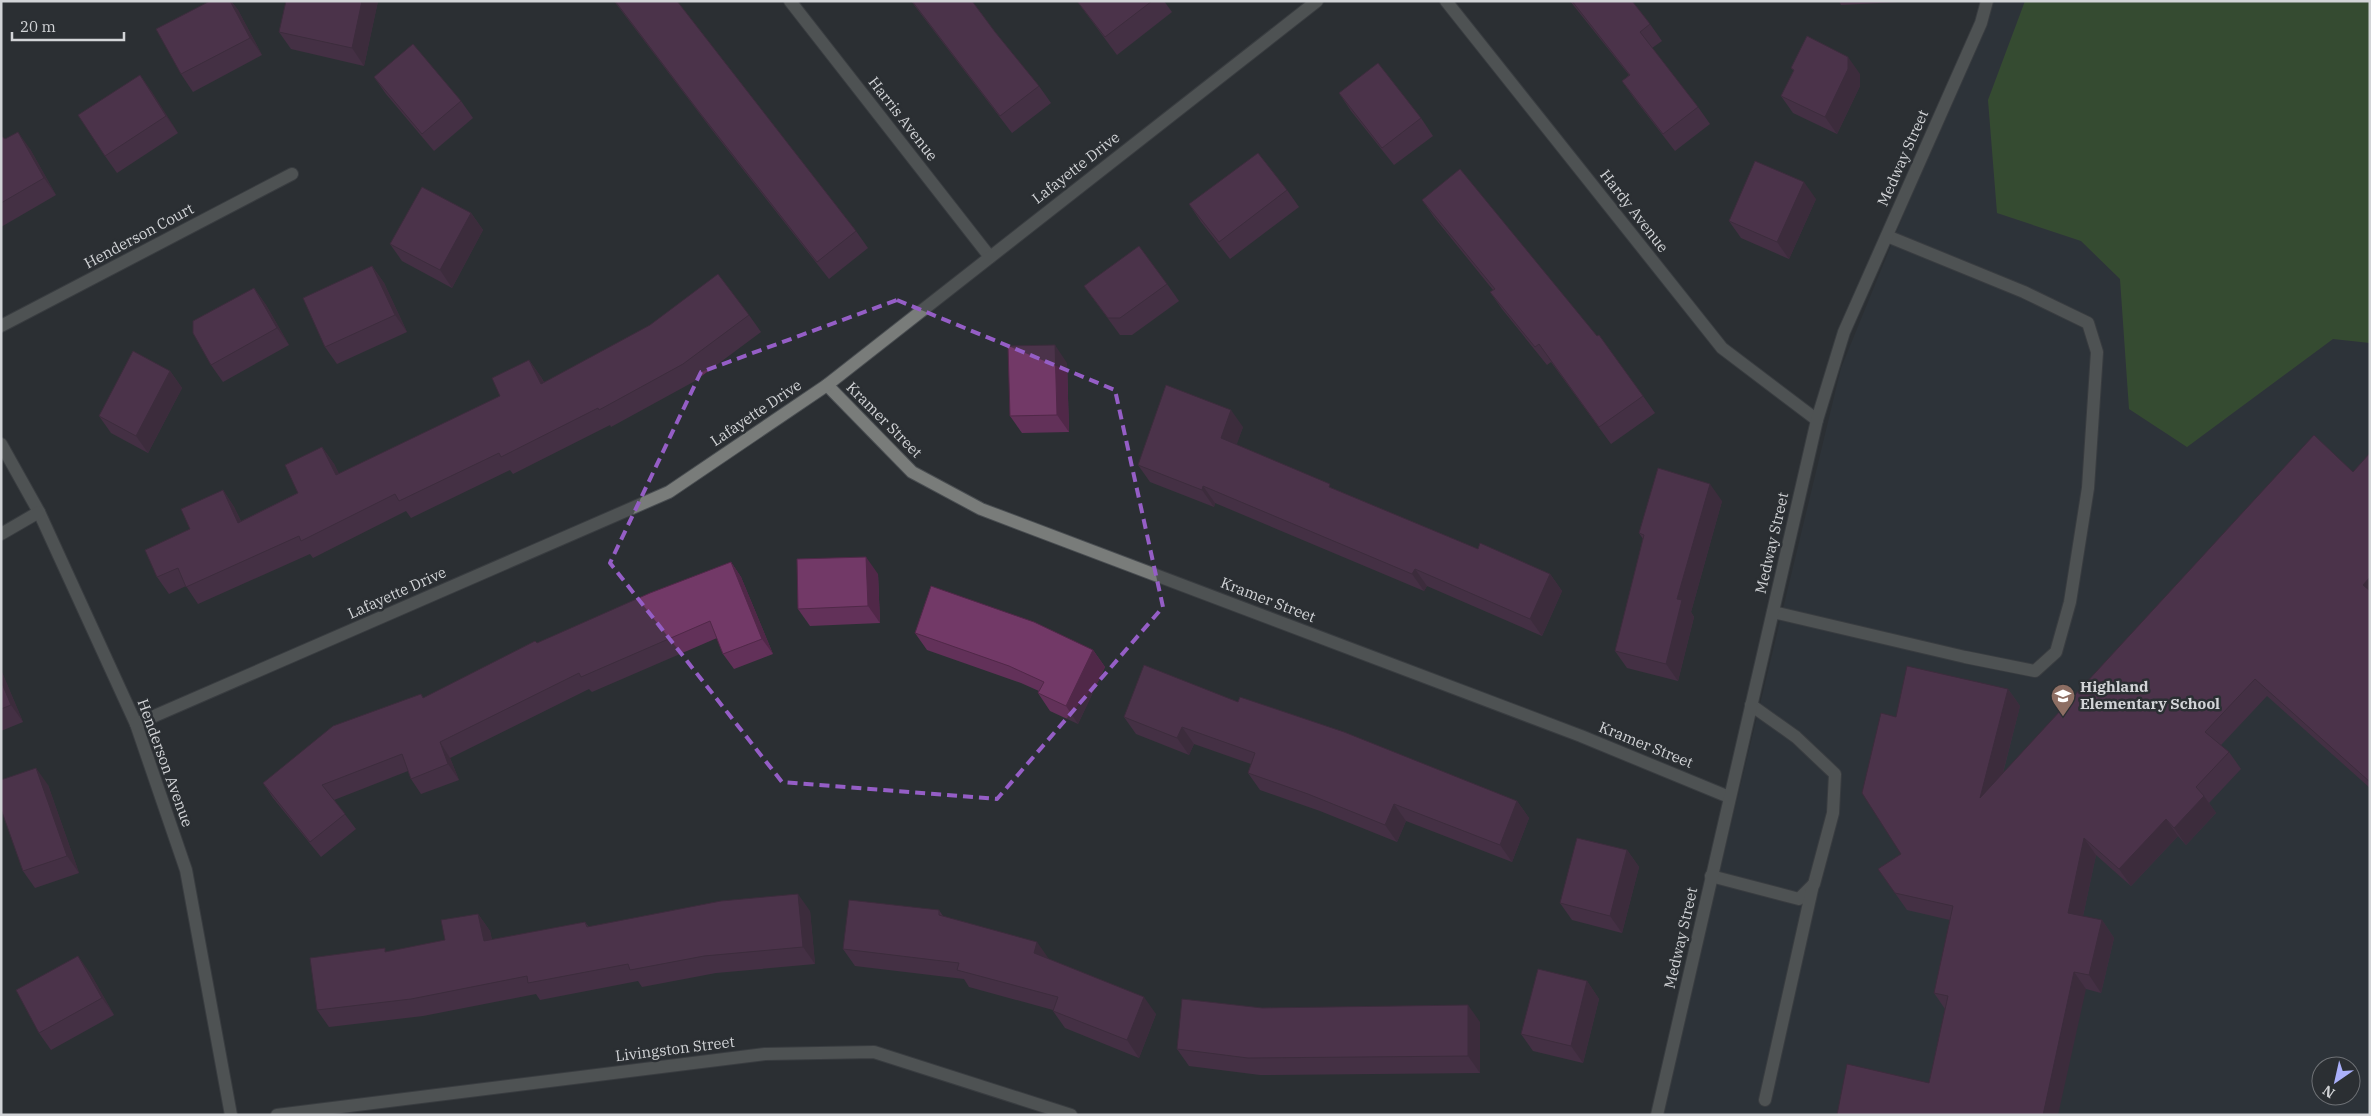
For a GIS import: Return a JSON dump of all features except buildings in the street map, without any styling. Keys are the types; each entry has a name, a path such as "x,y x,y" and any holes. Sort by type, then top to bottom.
{"street":[{"name":"Harris Avenue","path":"790,1 990,257"},
{"name":"Lafayette Drive","path":"136,724 669,492 827,385 1317,1"},
{"name":"Hardy Avenue","path":"1446,1 1722,348 1817,420"},
{"name":"Medway Street","path":"1657,1115 1817,420 1844,332 1982,22 1987,1"},
{"name":"Henderson Court","path":"1,326 292,174"},
{"path":"1772,612 1965,657 2035,670 2056,652 2070,602 2088,488 2097,352 2088,323 2024,292 1887,236"},
{"name":"Kramer Street","path":"827,385 912,472 981,509 1581,736 1729,796"},
{"name":"Henderson Avenue","path":"1,444 39,512 136,724 186,870 232,1115"},
{"path":"1,534 39,512"},
{"path":"1751,705 1796,737 1835,774 1833,813 1814,884 1764,1100"},
{"path":"1711,876 1799,899 1814,884"},
{"name":"Livingston Street","path":"276,1115 765,1054 874,1052 1071,1115"}],"highlighted area":[{"path":"897,300 1115,390 1163,607 997,799 782,782 610,563 701,372"}],"shaded area":[{"name":"Highland Elementary School","path":"1991,1 2370,1 2370,1115 1661,1115 1841,368"}],"green space":[{"path":"2025,1 2370,1 2370,343 2333,339 2187,447 2129,409 2120,279 2081,241 1997,213 1988,100"}],"place":[{"name":"Highland Elementary School","path":"2063,717"}]}
